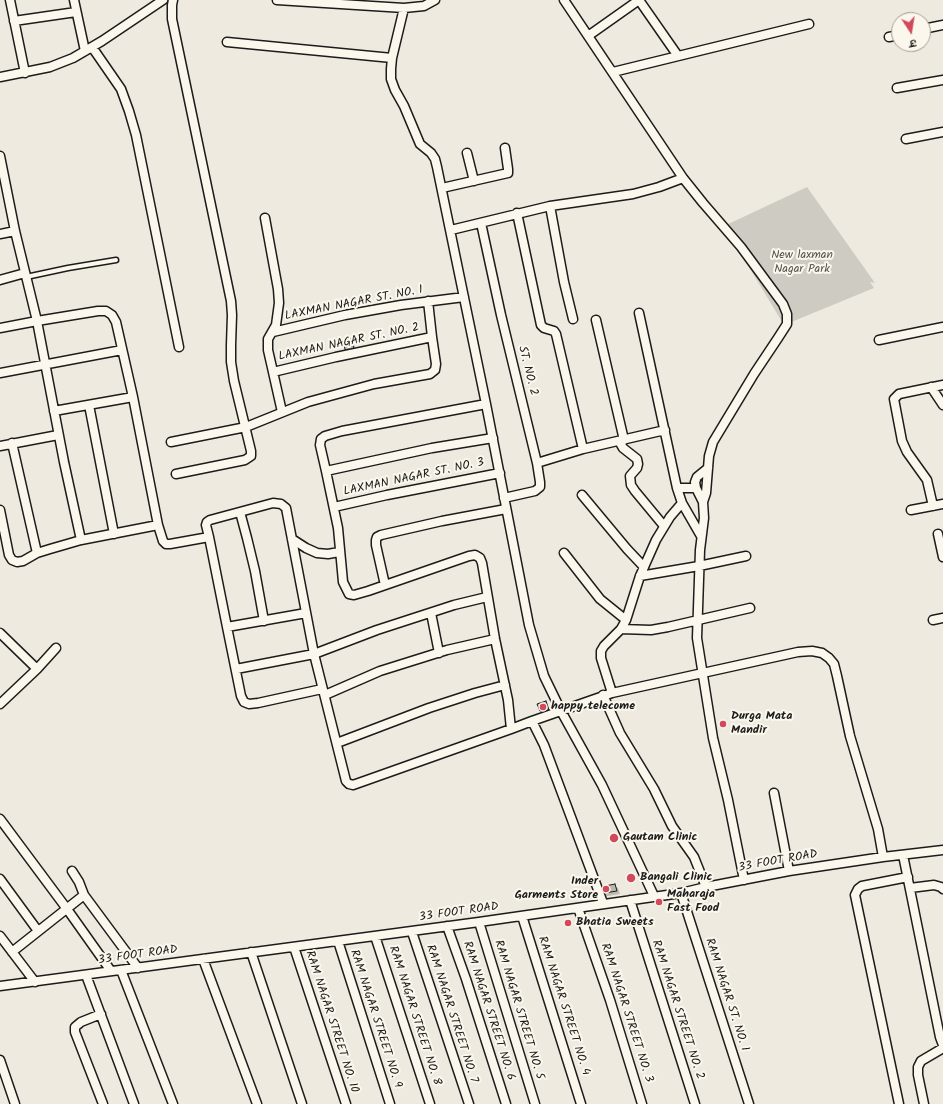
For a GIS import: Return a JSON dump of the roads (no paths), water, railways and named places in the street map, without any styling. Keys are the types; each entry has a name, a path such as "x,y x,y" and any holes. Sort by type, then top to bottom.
{"street":[{"path":"10,0 25,73"},
{"path":"74,0 76,12 88,49 121,90 136,135 179,347"},
{"path":"0,77 50,67 72,58 163,0"},
{"path":"174,0 172,5 172,19 231,301 231,362 234,381 251,450 251,456 245,460 176,474"},
{"path":"277,0 404,8 424,6 435,0"},
{"path":"564,0 683,178 741,247 783,304 787,314 787,324 754,374 713,442 709,456 706,493 703,502 704,518 699,566 697,638 712,738 728,800 744,880"},
{"path":"588,36 639,0 678,56"},
{"path":"404,8 392,58 391,79 420,144 431,153 435,159 451,230 529,625 544,676 560,711 583,749 602,785 654,896"},
{"path":"14,21 76,12"},
{"path":"613,72 809,24"},
{"path":"931,27 943,24"},
{"path":"227,42 392,58"},
{"path":"897,88 943,80"},
{"path":"906,139 943,132"},
{"path":"442,188 508,173 505,148"},
{"path":"467,153 474,181"},
{"path":"0,156 3,184 37,320 58,435 81,540"},
{"path":"451,230 550,206 633,194 659,187 683,178"},
{"path":"550,206 564,282 573,319"},
{"path":"517,213 541,325 544,328 554,331 556,334 583,449"},
{"name":"LAXMAN NAGAR ST. NO. 2","path":"265,218 278,289 279,303 276,325 268,339 268,350 273,372 432,337 428,301"},
{"name":"ST. NO. 2","path":"481,223 501,315 537,463 540,482 540,487 538,490 504,498"},
{"path":"0,234 15,231"},
{"path":"0,280 25,275"},
{"name":"LAXMAN NAGAR ST. NO. 1","path":"273,332 345,315 428,301 464,297"},
{"path":"0,328 37,320 98,311 106,311 112,314 116,322 133,397 161,536 166,544 209,537"},
{"path":"639,313 677,488 682,503 701,536"},
{"path":"596,320 623,448 637,459 637,468 630,476 629,480 635,492 664,526"},
{"path":"879,340 943,327"},
{"path":"171,442 246,427 308,402 374,384 430,374 435,370 436,364 432,337"},
{"path":"0,373 122,350"},
{"path":"273,372 282,412"},
{"path":"933,506 926,480 907,452 902,441 894,399 899,394 943,385"},
{"path":"931,387 943,405"},
{"path":"54,411 133,397"},
{"path":"486,404 342,431 325,436 321,439 320,445 338,528 339,552 343,582 349,594 354,595 450,562 475,555 480,558 508,700 511,729"},
{"path":"89,405 114,534"},
{"path":"537,463 583,449 665,430"},
{"path":"0,446 58,435"},
{"path":"326,471 432,448 492,438"},
{"path":"12,443 37,553"},
{"path":"703,502 696,488 695,482 697,477 708,468"},
{"name":"LAXMAN NAGAR ST. NO. 3","path":"334,507 500,473"},
{"path":"677,488 696,488"},
{"path":"582,495 644,567"},
{"path":"495,639 439,653 380,671 324,692 249,704 244,702 241,696 206,525 207,522 274,503 281,504 286,508 314,654 324,692 337,743 346,781 349,784 353,785 603,695 798,652 812,651 822,653 834,664 850,736 878,829 883,857"},
{"path":"612,693 601,658 601,651 604,646 622,629 644,567 664,526 682,503"},
{"path":"911,510 943,504"},
{"path":"385,585 376,545 377,537 380,535 506,509"},
{"path":"0,510 9,555 12,560 17,562 23,561 37,553 81,540 158,525"},
{"path":"240,512 253,565 264,621"},
{"path":"938,534 943,557"},
{"path":"292,539 317,553 328,554 339,552"},
{"path":"564,553 600,599 626,620"},
{"path":"640,576 746,556"},
{"path":"236,669 314,654 377,630 487,597"},
{"path":"622,629 651,630 750,608"},
{"path":"227,627 306,613"},
{"path":"431,613 439,653"},
{"path":"933,620 943,618"},
{"path":"0,633 37,669"},
{"path":"0,704 37,669 56,648"},
{"path":"337,743 429,708 505,685"},
{"path":"603,695 620,733 654,789 672,826 694,857 706,887"},
{"path":"532,720 544,745 603,904"},
{"path":"774,794 790,871"},
{"path":"0,819 67,909 111,972"},
{"name":"33 FOOT ROAD","path":"0,986 412,932 681,893 790,871 903,854 943,850"},
{"path":"903,854 943,1047 925,1059 918,1067 918,1075 924,1104"},
{"path":"72,871 79,882 84,895 138,968"},
{"path":"899,1104 856,895 858,889 862,886 908,876"},
{"path":"0,879 38,931"},
{"path":"910,888 934,885 943,889"},
{"name":"RAM NAGAR ST. NO. 1","path":"681,893 749,1104"},
{"path":"12,952 84,895"},
{"name":"RAM NAGAR STREET NO. 2","path":"630,900 695,1104"},
{"name":"RAM NAGAR STREET NO. 3","path":"578,908 610,1000 642,1104"},
{"name":"RAM NAGAR STREET NO. 4","path":"522,916 581,1104"},
{"name":"RAM NAGAR STREET NO. 5","path":"479,922 535,1104"},
{"name":"RAM NAGAR STREET NO. 6","path":"447,926 506,1104"},
{"name":"RAM NAGAR STREET NO. 7","path":"412,932 469,1104"},
{"path":"0,936 35,982"},
{"name":"RAM NAGAR STREET NO. 8","path":"375,936 430,1104"},
{"name":"RAM NAGAR STREET NO. 9","path":"338,941 390,1104"},
{"name":"RAM NAGAR STREET NO. 10","path":"294,947 346,1104"},
{"path":"251,952 302,1104"},
{"path":"203,959 257,1104"},
{"path":"121,970 173,1104"},
{"path":"86,975 102,1014 134,1104"},
{"path":"102,1014 81,1022 75,1027 103,1104"},
{"path":"0,1060 15,1104"}],"lane":[{"path":"25,275 116,260"}],"place":[{"name":"happy telecome","path":"543,707"},
{"name":"Durga Mata Mandir","path":"723,724"},
{"name":"Gautam Clinic","path":"614,838"},
{"name":"Bangali Clinic","path":"631,878"},
{"name":"Inder Garments Store","path":"606,889"},
{"name":"Maharaja Fast Food","path":"659,902"},
{"name":"Bhatia Sweets","path":"568,923"}],"park label":[{"name":"New laxman Nagar Park","path":"802,263"}]}
